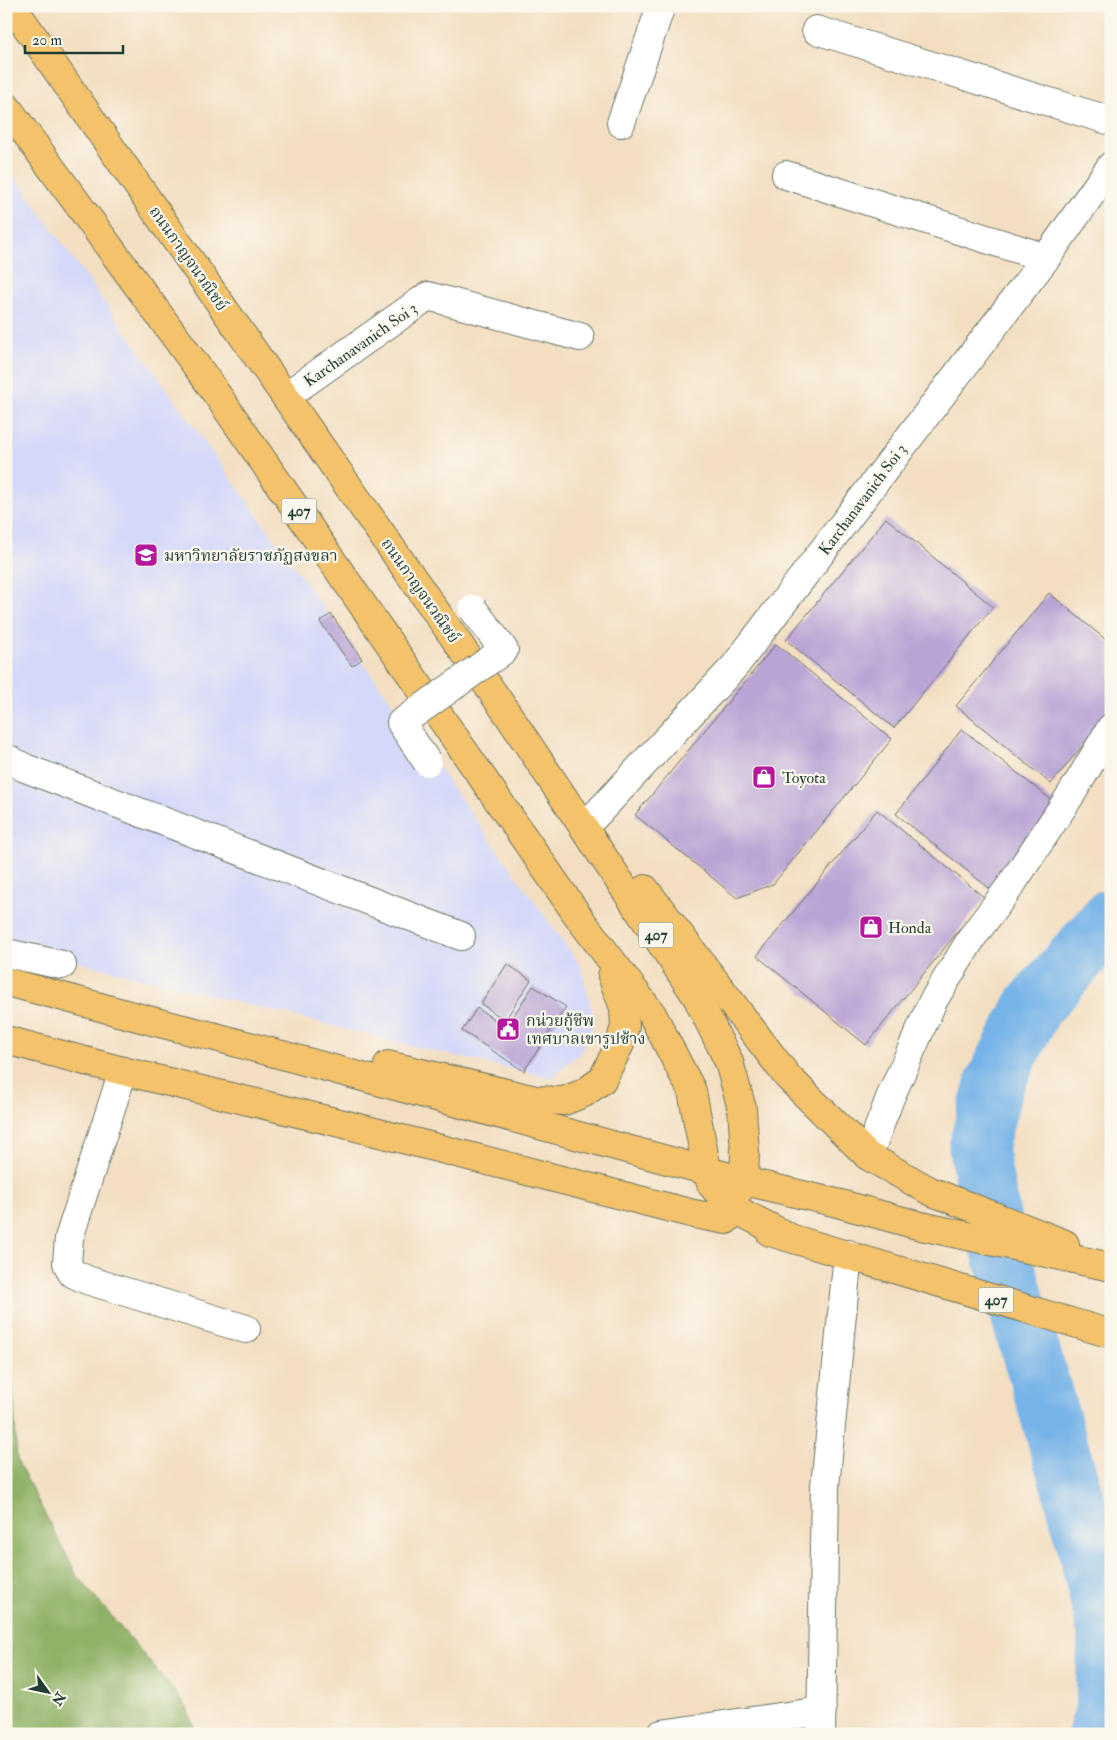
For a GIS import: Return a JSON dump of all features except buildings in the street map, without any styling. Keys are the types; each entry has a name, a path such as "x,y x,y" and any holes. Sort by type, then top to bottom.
{"main road":[{"name":"ถนนกาญจนวณิชย์","path":"21,9 286,396 507,713 697,997 729,1062 742,1109 745,1152 744,1180 720,1210"},
{"name":"407","path":"6,106 209,383 584,923 652,1014 692,1091 707,1170 720,1210 746,1215 787,1236 1111,1334"},
{"path":"507,713 594,818 615,849 787,1076 868,1156 930,1191 1111,1263"},
{"path":"212,1036 288,1042 536,1100 564,1101 584,1093 602,1080 620,1044 625,1026 624,1008 616,984 584,923"},
{"path":"6,982 921,1226 1111,1267"},
{"path":"6,1040 694,1214 720,1210"}],"street":[{"path":"621,122 662,6"},
{"path":"816,30 1111,121"},
{"name":"Karchanavanich Soi 3","path":"594,818 734,667 1046,258 1111,166"},
{"path":"786,174 1046,258"},
{"name":"Karchanavanich Soi 3","path":"286,396 428,296 580,337"},
{"path":"427,762 401,723 504,650 473,609"},
{"path":"868,1156 890,1098 933,1001 973,936 1009,888 1072,793 1111,728"},
{"path":"6,758 34,771 461,936"},
{"path":"6,952 62,965"},
{"path":"123,1071 69,1238 67,1263 72,1273 87,1280 246,1329"},
{"path":"661,1734 822,1722 825,1486 848,1254"}],"shaded area":[{"name":"มหาวิทยาลัยราชภัฏสงขลา","path":"6,165 580,965 595,1021 579,1054 551,1078 424,1049 6,944"}],"green space":[{"path":"6,1291 8,1291 17,1460 76,1574 184,1703 197,1734 6,1734"}],"waterway":[{"path":"1097,1734 1105,1708 1107,1631 1078,1511 992,1221 978,1148 994,1084 1033,1007 1111,918"}],"place":[{"name":"มหาวิทยาลัยราชภัฏสงขลา","path":"146,555"},
{"name":"Toyota","path":"764,777"},
{"name":"Honda","path":"871,927"},
{"name":"กน่วยกู้ชีพ เทศบาลเขารูปช้าง","path":"508,1029"}]}
